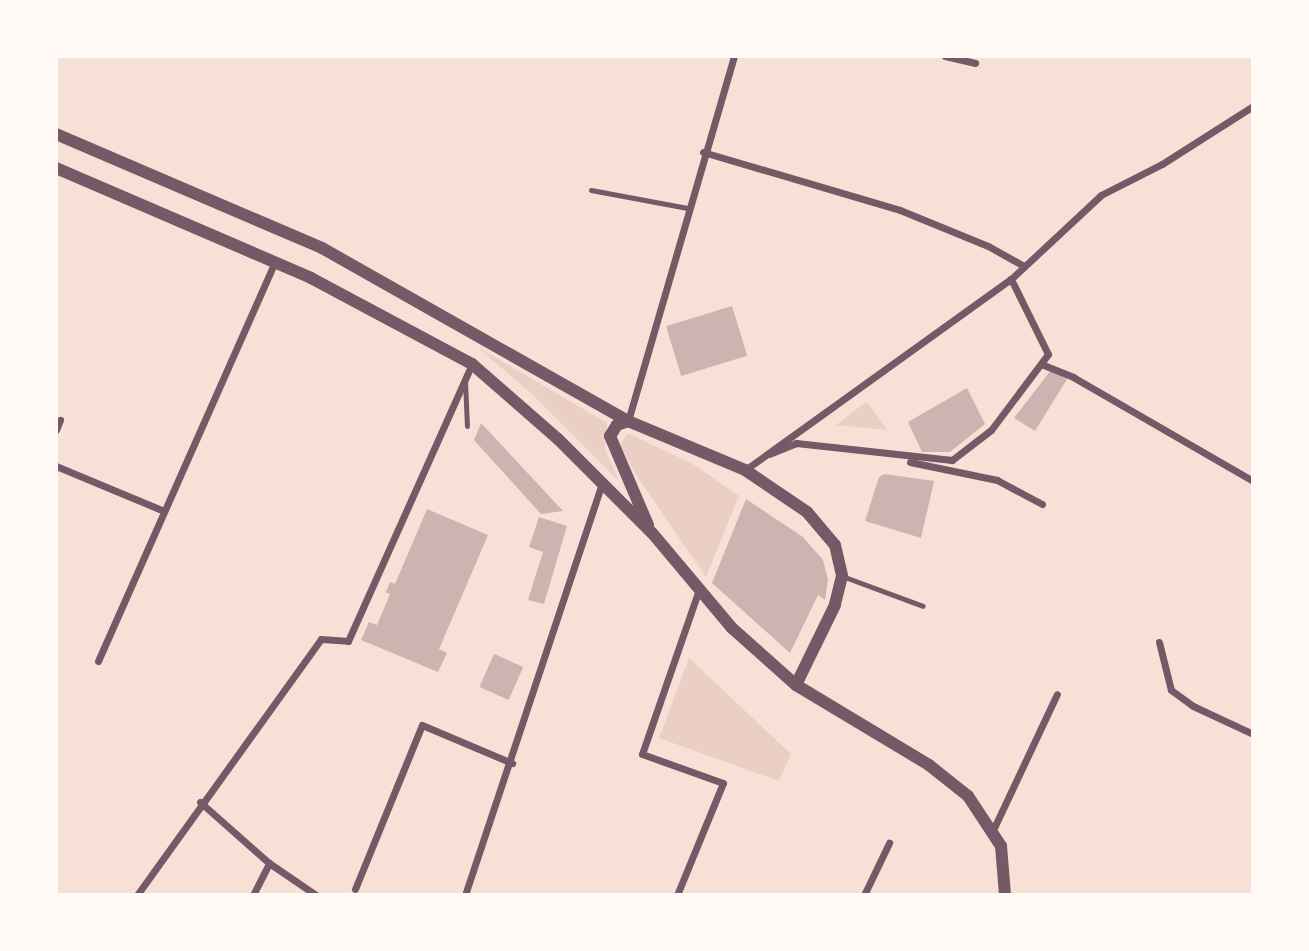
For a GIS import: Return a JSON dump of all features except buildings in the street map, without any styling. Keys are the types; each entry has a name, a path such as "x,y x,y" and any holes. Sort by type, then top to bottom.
{"street":[{"path":"628,421 687,208 734,56"},
{"path":"945,56 975,63"},
{"path":"745,470 755,459 1012,279 1101,195 1162,164 1253,106"},
{"path":"56,134 322,248 628,421 745,470 807,512 835,545 842,576 835,605 796,685"},
{"path":"704,152 900,210 988,246 1024,266"},
{"path":"56,168 275,262 414,330 472,364 602,483 653,534 698,592 796,685 929,765 968,796 993,830 1006,871 1006,895"},
{"path":"98,661 275,262"},
{"path":"878,455 952,460 991,430 1048,354 1012,279"},
{"path":"137,895 200,802 321,639 348,641 472,364"},
{"path":"1041,364 1073,377 1253,481"},
{"path":"56,430 60,420"},
{"path":"628,421 617,425 610,436 653,534"},
{"path":"755,459 796,443 878,455 997,480 1042,504"},
{"path":"56,466 164,511"},
{"path":"465,895 512,763 602,483"},
{"path":"677,895 723,783 642,754 698,592"},
{"path":"1159,642 1171,690 1193,706 1253,734"},
{"path":"993,830 1057,694"},
{"path":"355,889 422,725 512,763"},
{"path":"200,802 269,863 316,895"},
{"path":"864,895 889,843"},
{"path":"253,895 269,863"}],"lane":[{"path":"592,190 687,208"},
{"path":"465,381 467,426"},
{"path":"842,576 923,606"}],"shaded area":[{"path":"476,346 607,423 605,449 619,481 534,396"},
{"path":"866,402 887,430 836,425"},
{"path":"627,433 693,464 739,496 706,577 636,475 620,445"},
{"path":"689,658 791,754 779,781 659,738"}]}
